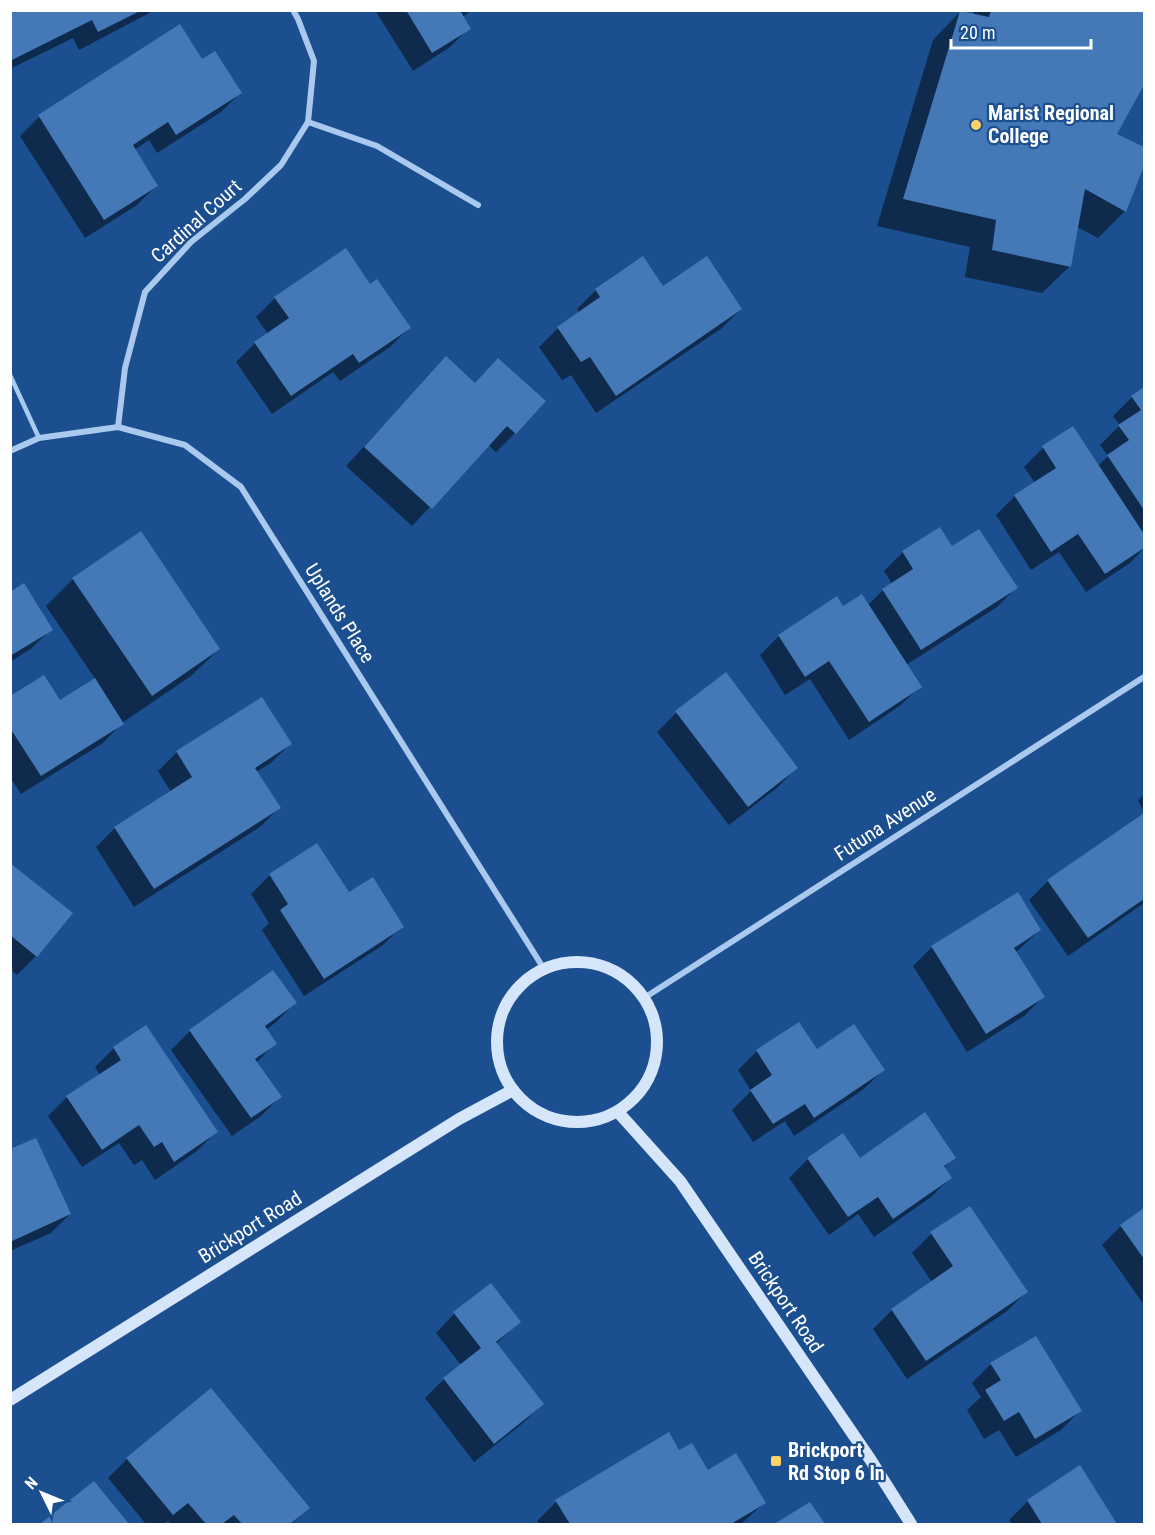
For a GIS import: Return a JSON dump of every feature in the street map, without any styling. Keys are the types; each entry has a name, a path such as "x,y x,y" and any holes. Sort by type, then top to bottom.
{"street":[{"name":"Cardinal Court","path":"118,428 124,368 145,292 191,243 281,165 308,122 314,61 293,10"},
{"path":"308,122 377,146 478,205"},
{"name":"Uplands Place","path":"10,451 39,438 118,428 185,445 241,488 544,969"},
{"name":"Futuna Avenue","path":"644,998 1144,677"},
{"path":"567,963 589,963 611,969 630,981 644,998 655,1022 657,1048 652,1073 638,1095 618,1112 596,1120 573,1122 549,1118 529,1107 513,1090 502,1069 497,1046 500,1022 509,1000 524,982 544,969 567,963"},
{"name":"Brickport Road","path":"10,1400 459,1119 513,1090"},
{"name":"Brickport Road","path":"618,1112 680,1181 870,1459 911,1524"}],"lane":[{"path":"10,375 39,438"}],"building":[{"path":"10,10 142,10 98,32 92,20 10,61"},
{"path":"406,10 464,10 461,12 471,29 432,53"},
{"path":"991,10 1144,10 1144,85 1117,134 1144,147 1144,166 1126,212 1085,189 1071,267 992,250 996,220 903,199 960,11 989,17"},
{"path":"180,24 202,59 215,51 242,93 176,135 168,122 133,145 158,186 104,220 38,115"},
{"path":"346,248 370,284 377,279 411,328 359,363 353,354 291,396 254,342 289,318 274,297"},
{"path":"643,256 663,286 707,256 742,309 616,396 590,357 581,362 557,327 600,297 595,289"},
{"path":"446,356 475,383 498,358 546,401 516,434 507,426 432,509 364,447"},
{"path":"1144,387 1144,510 1107,455 1129,440 1118,425 1141,410 1131,396"},
{"path":"1073,426 1144,534 1144,548 1105,574 1078,534 1051,552 1014,495 1056,468 1042,446"},
{"path":"940,527 952,546 979,529 1018,588 921,650 882,589 913,569 902,551"},
{"path":"141,531 220,649 152,696 72,578"},
{"path":"24,583 53,630 10,656 10,592"},
{"path":"862,594 922,687 869,722 829,661 805,677 778,635 837,596 843,606"},
{"path":"726,672 798,768 748,807 675,711"},
{"path":"44,675 60,700 95,678 124,724 41,776 10,728 10,696"},
{"path":"262,697 292,744 255,768 281,808 154,889 114,827 192,777 176,751"},
{"path":"1144,813 1144,899 1088,938 1047,880"},
{"path":"317,843 349,892 373,877 404,927 324,979 280,910 288,904 269,874"},
{"path":"10,863 73,913 37,957 10,935"},
{"path":"1018,892 1041,930 1014,948 1045,997 986,1034 931,946"},
{"path":"273,970 297,1003 265,1026 277,1044 255,1059 282,1097 251,1118 189,1030"},
{"path":"799,1022 817,1049 854,1024 885,1070 814,1118 805,1104 773,1124 750,1090 772,1075 756,1050"},
{"path":"146,1025 218,1132 174,1162 162,1142 154,1147 139,1125 102,1150 66,1096 121,1060 113,1047"},
{"path":"925,1112 956,1158 944,1166 952,1178 893,1219 878,1197 848,1217 807,1158 843,1133 860,1158"},
{"path":"36,1138 71,1214 10,1242 10,1149"},
{"path":"970,1206 1028,1292 926,1361 891,1309 953,1266 930,1232"},
{"path":"1144,1208 1144,1259 1120,1225"},
{"path":"491,1283 521,1322 496,1342 544,1404 494,1444 443,1378 481,1348 453,1312"},
{"path":"1036,1336 1082,1411 1035,1439 1019,1412 1004,1421 985,1390 1001,1380 990,1363"},
{"path":"211,1388 310,1508 290,1524 242,1524 234,1515 222,1524 206,1524 188,1503 173,1515 126,1458"},
{"path":"669,1432 679,1450 692,1443 708,1470 736,1453 766,1503 731,1524 570,1524 555,1500"},
{"path":"1080,1465 1117,1524 1042,1524 1027,1500"},
{"path":"94,1481 129,1524 40,1524"},
{"path":"810,1502 825,1524 774,1524"}],"place":[{"name":"Marist Regional College","path":"976,125"},
{"name":"Brickport Rd Stop 6 In","path":"776,1461"}]}
